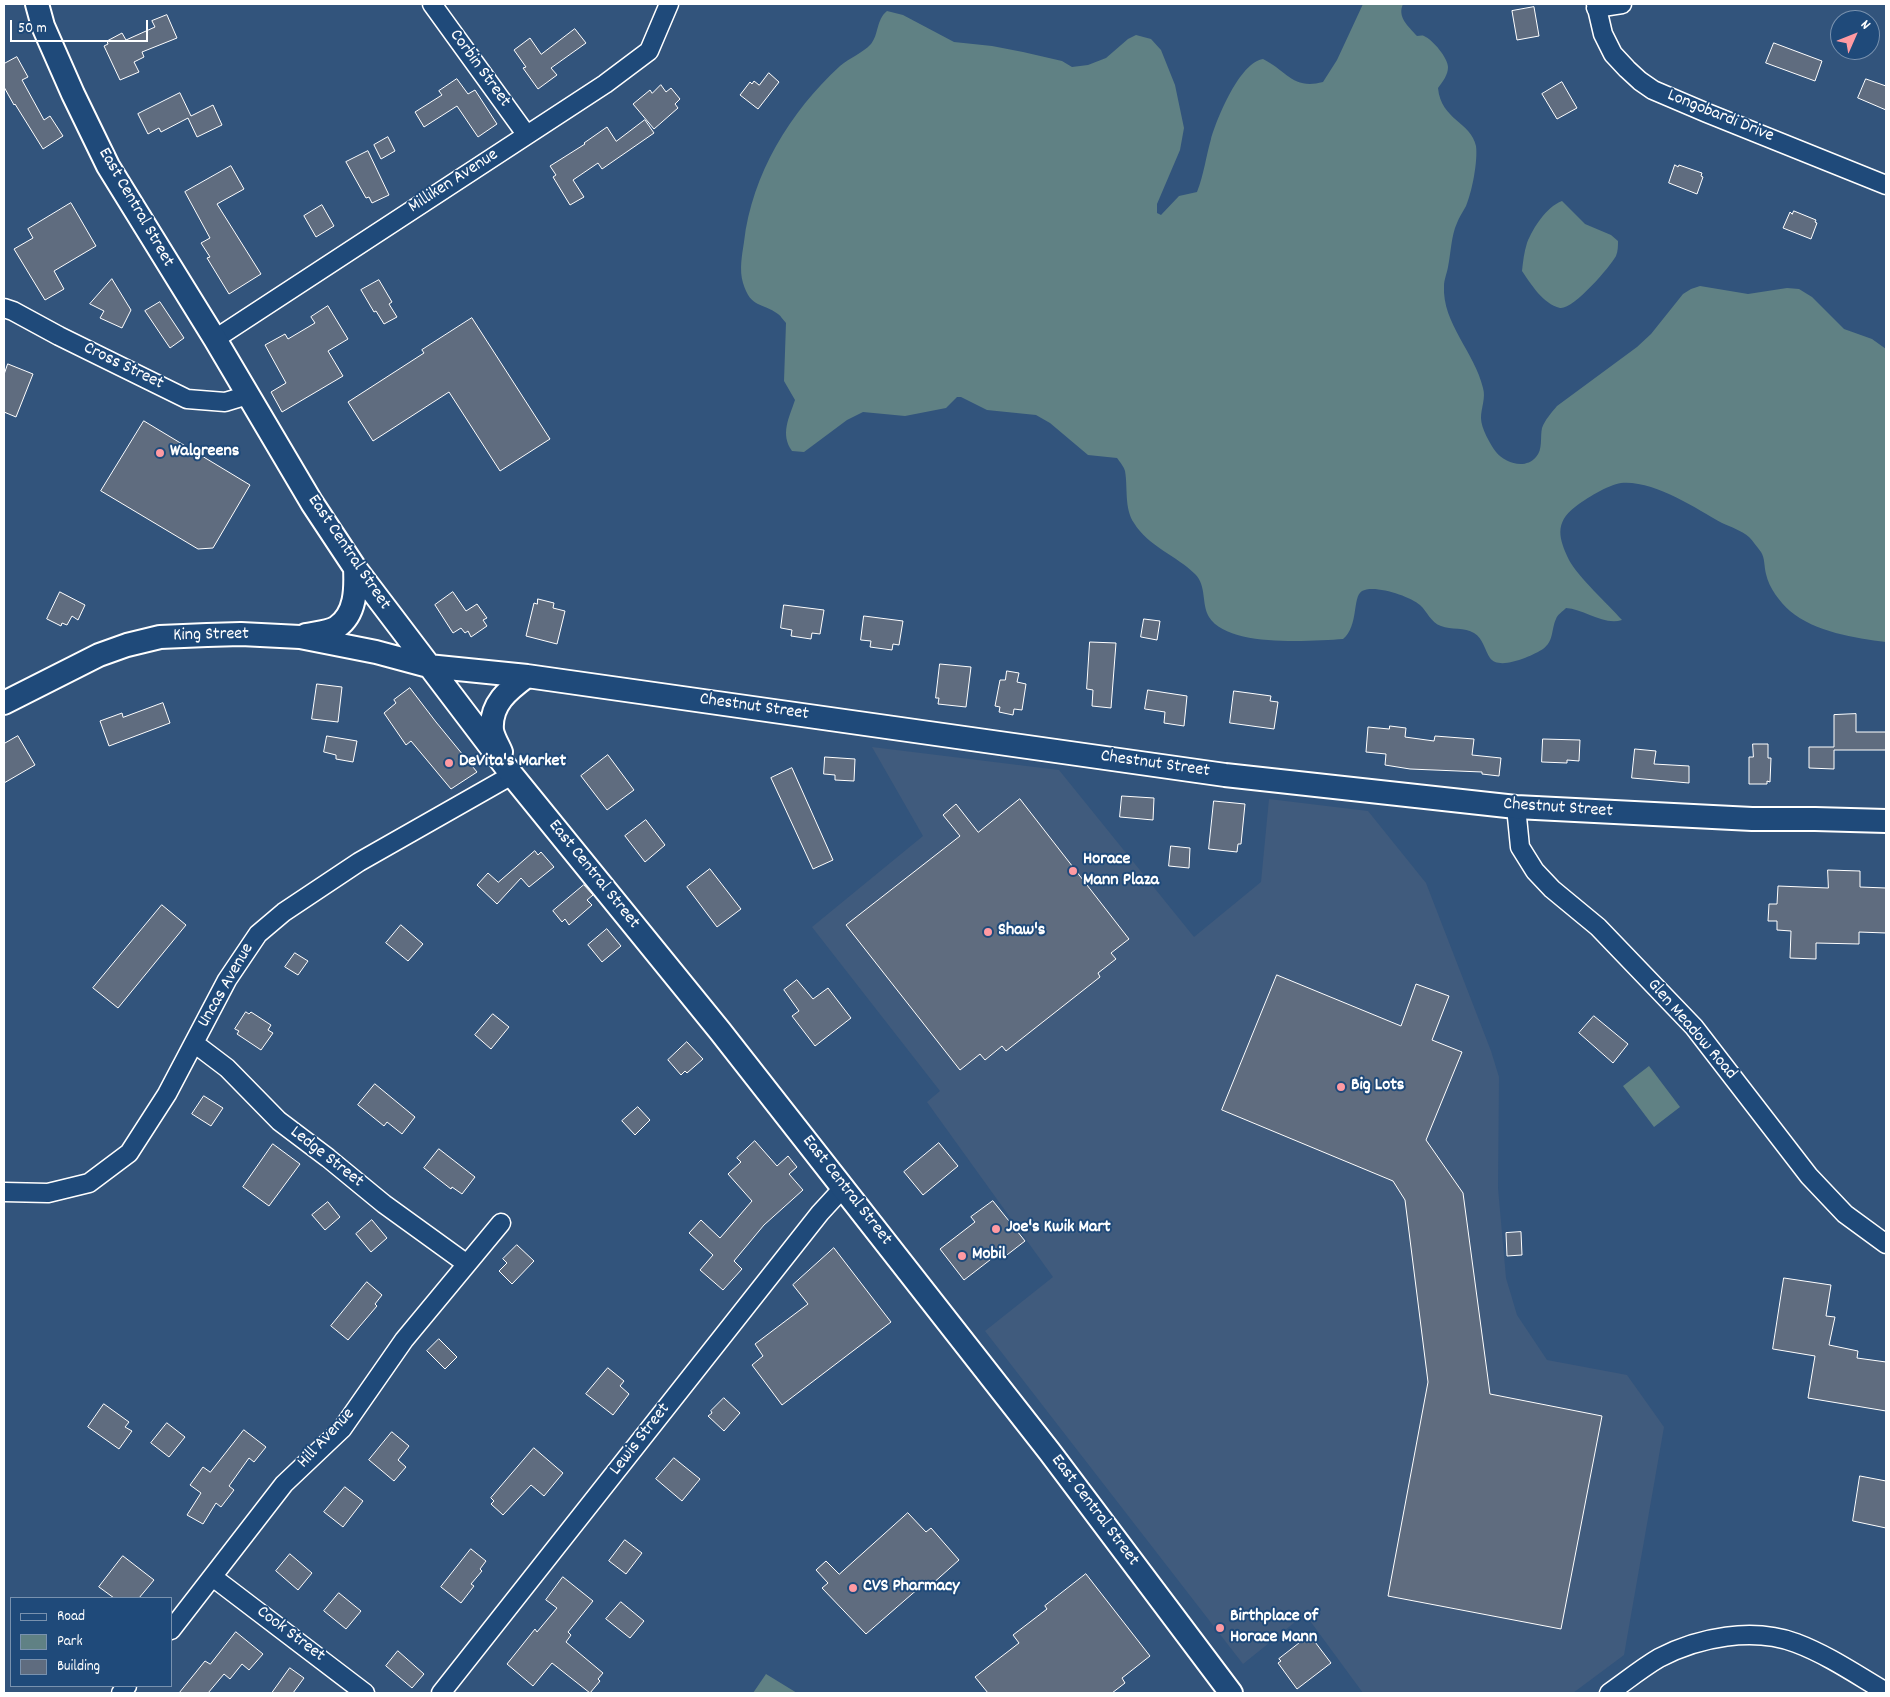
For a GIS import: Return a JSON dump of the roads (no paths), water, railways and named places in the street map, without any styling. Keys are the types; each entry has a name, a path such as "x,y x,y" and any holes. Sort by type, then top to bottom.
{"main road":[{"name":"East Central Street","path":"36,4 43,26 73,94 108,166 215,339 322,519 355,568 512,776 698,1004 1087,1500 1231,1693"},
{"path":"300,637 336,628 350,612 356,592 355,568"},
{"name":"King Street","path":"4,703 99,655 127,645 160,637 241,634 300,637 376,652 428,666"},
{"name":"Chestnut Street","path":"428,666 527,676 1225,775 1516,807 1752,819 1886,820"},
{"path":"512,776 492,731 494,711 500,699 527,676"}],"street":[{"name":"Corbin Street","path":"432,4 526,134"},
{"name":"Milliken Avenue","path":"215,339 605,84 649,51 669,4"},
{"path":"1596,6 1622,4"},
{"name":"Longobardi Drive","path":"1596,6 1602,34 1613,54 1633,75 1653,90 1886,185"},
{"name":"Cross Street","path":"4,308 187,399 225,402 248,395"},
{"name":"Uncas Avenue","path":"4,1192 48,1193 90,1183 129,1153 167,1094 227,980 258,934 284,912 359,862 512,776"},
{"name":"Glen Meadow Road","path":"1516,807 1520,847 1535,871 1552,889 1598,927 1694,1027 1809,1176 1845,1214 1886,1244"},
{"name":"Ledge Street","path":"194,1043 227,1068 279,1121 384,1204 467,1264"},
{"name":"Lewis Street","path":"441,1693 820,1213 843,1188"},
{"name":"Hill Avenue","path":"172,1629 214,1578 284,1484 342,1429 404,1340 502,1224"},
{"name":"Cook Street","path":"214,1578 366,1693"},
{"path":"1609,1693 1640,1670 1669,1654 1720,1638 1751,1635 1773,1637 1797,1643 1846,1668 1886,1692"}],"place":[{"name":"Walgreens","path":"160,453"},
{"name":"DeVita's Market","path":"449,763"},
{"name":"Horace Mann Plaza","path":"1073,871"},
{"name":"Shaw's","path":"988,932"},
{"name":"Big Lots","path":"1341,1087"},
{"name":"Joe's Kwik Mart","path":"996,1229"},
{"name":"Mobil","path":"962,1256"},
{"name":"CVS Pharmacy","path":"853,1588"},
{"name":"Birthplace of Horace Mann","path":"1220,1628"}]}
